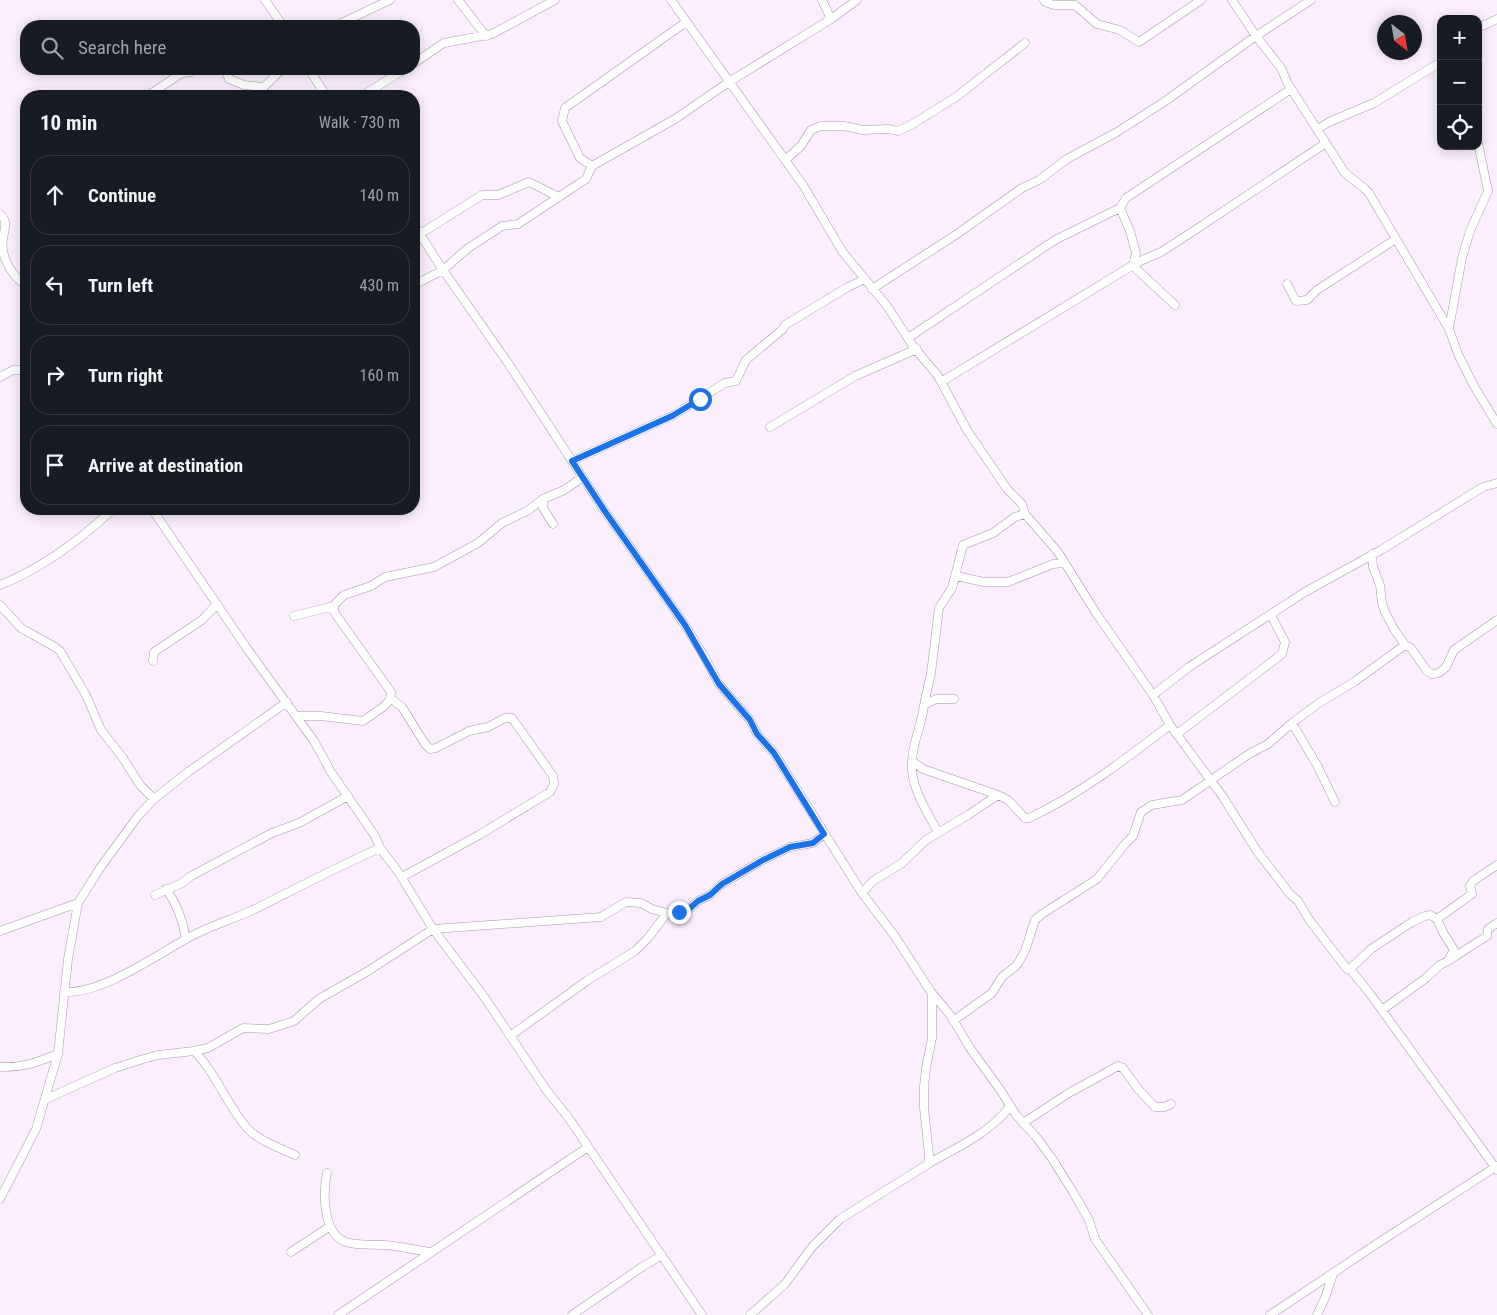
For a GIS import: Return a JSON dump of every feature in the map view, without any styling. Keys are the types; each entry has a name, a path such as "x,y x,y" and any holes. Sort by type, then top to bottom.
{"street":[{"path":"265,0 279,20"},
{"path":"348,20 390,0"},
{"path":"458,0 486,36"},
{"path":"420,59 444,43 492,34 555,0"},
{"path":"671,0 786,160 842,251 887,306 916,349 933,369 967,430 1004,485 1022,504 1025,514 1058,552 1096,614 1153,695 1170,725 1211,780 1257,851 1302,908 1320,935 1382,1010 1496,1168 1378,1242 1270,1315"},
{"path":"822,0 831,19"},
{"path":"420,282 443,270 467,249 502,226 518,224 586,179 592,166 675,119 729,82 831,19 857,0"},
{"path":"1044,0 1054,5 1075,5 1083,0"},
{"path":"1075,5 1097,24 1120,30 1139,42 1201,0"},
{"path":"1232,0 1256,36 1281,68 1291,89 1345,173 1366,190 1449,329 1458,354 1474,386 1497,424"},
{"path":"872,289 957,234 1022,188 1039,180 1068,159 1117,132 1164,102 1256,36 1311,0"},
{"path":"1482,26 1497,19"},
{"path":"592,166 580,158 562,120 565,108 686,22"},
{"path":"786,160 801,146 811,130 821,126 898,131 911,125 956,97 1025,43"},
{"path":"1318,129 1329,122 1374,103 1437,64"},
{"path":"156,90 179,75"},
{"path":"227,75 229,79 244,84 263,87"},
{"path":"260,90 276,75"},
{"path":"313,75 322,90"},
{"path":"371,90 395,75"},
{"path":"908,338 1056,240 1120,208 1126,198 1291,89"},
{"path":"941,382 1133,266 1161,252 1326,143"},
{"path":"1449,329 1462,258 1470,231 1488,191 1479,150"},
{"path":"559,197 529,182 498,195 482,195 420,234 604,510 685,625 719,684 750,720 757,734 774,753 862,892 894,935 932,994 953,1021 1010,1106 1053,1160 1088,1218 1095,1239 1148,1315"},
{"path":"1120,208 1130,231 1136,253 1133,266"},
{"path":"0,214 5,219 6,224 2,244 7,264 20,281"},
{"path":"1287,284 1296,301 1307,300 1317,290 1396,239"},
{"path":"1133,266 1175,305"},
{"path":"572,461 672,416 725,382 736,381 746,360 785,325 865,279"},
{"path":"770,427 855,376 916,349"},
{"path":"0,377 13,370 20,370"},
{"path":"294,616 334,606 344,595 371,586 385,577 434,567 478,543 502,523 527,511 542,498 564,490 583,477"},
{"path":"1153,695 1189,668 1305,592 1483,487 1497,483"},
{"path":"542,498 543,508 552,524"},
{"path":"938,832 915,786 912,761 913,747 922,717 931,673 939,608 950,593 964,544 993,533 1015,517 1025,514"},
{"path":"0,585 24,575 63,550 86,534 107,515"},
{"path":"156,515 314,741 331,772 375,836 380,848 402,877 433,929 485,998 702,1315"},
{"path":"1372,554 1373,566 1380,585 1382,603 1394,629 1405,645 1415,652 1427,671 1432,674 1439,673 1446,666 1454,650 1497,620"},
{"path":"956,576 984,582 1008,582 1052,564 1065,563"},
{"path":"154,661 154,652 202,620 217,604"},
{"path":"0,605 21,628 60,651 86,695 101,730 123,758 140,785 154,799"},
{"path":"296,716 321,716 363,721 384,708 390,698 391,692 334,612 334,606"},
{"path":"1178,734 1282,654 1285,642 1271,615"},
{"path":"953,1021 992,993 1002,977 1017,965 1025,951 1035,920 1097,879 1133,836 1141,812 1152,805 1182,800 1249,754 1268,744 1319,703 1354,682 1405,645"},
{"path":"390,698 402,707 424,744 430,749 443,745 469,731 488,728 505,718 512,718 553,776 554,784 550,792 528,806 402,877"},
{"path":"924,705 936,698 954,699"},
{"path":"0,1199 36,1129 58,1054 68,959 78,903 124,835 154,799 188,772 287,702"},
{"path":"1292,723 1317,765 1335,802"},
{"path":"912,761 922,769 998,795 1008,800 1025,818 1029,818 1065,799 1140,748 1170,725"},
{"path":"862,892 873,881 902,863 926,840 998,795"},
{"path":"155,895 182,883 191,876 257,841 299,823 348,796"},
{"path":"46,1099 115,1068 140,1060 158,1055 208,1048 243,1028 269,1029 294,1021 319,999 368,971 433,929 601,918 626,902 641,903 652,909 667,912 679,912 686,910 722,884 768,858 790,847 813,843 824,834"},
{"path":"64,992 90,988 116,978 175,947 186,939 252,910 345,863 380,848"},
{"path":"1437,919 1472,894 1470,886 1473,881 1497,866"},
{"path":"166,889 174,901 183,923 186,939"},
{"path":"0,931 78,903"},
{"path":"510,1036 588,980 635,951 648,938 667,912"},
{"path":"1350,969 1371,948 1412,922 1430,915 1437,919 1454,950 1448,961"},
{"path":"1382,1010 1426,978 1440,965 1487,936 1488,929 1497,923"},
{"path":"928,1164 924,1086 933,1030 932,994"},
{"path":"194,1051 203,1059 218,1086 248,1129 264,1140 295,1155"},
{"path":"0,1067 23,1066 58,1054"},
{"path":"1023,1123 1069,1093 1118,1066 1123,1068 1138,1089 1155,1107 1164,1108 1171,1104"},
{"path":"750,1315 785,1284 812,1248 840,1219 985,1130 1000,1119 1010,1106"},
{"path":"338,1315 588,1147"},
{"path":"327,1173 324,1186 330,1227 346,1242 386,1245 430,1252"},
{"path":"291,1252 330,1227"},
{"path":"572,1315 662,1255"},
{"path":"1317,1315 1333,1274"}],"route":[{"path":"679,912 690,908 698,901 710,895 722,884 772,855 790,847 813,843 824,834 774,753 757,734 750,720 719,684 685,625 645,570 572,461 672,416 700,399"}]}
